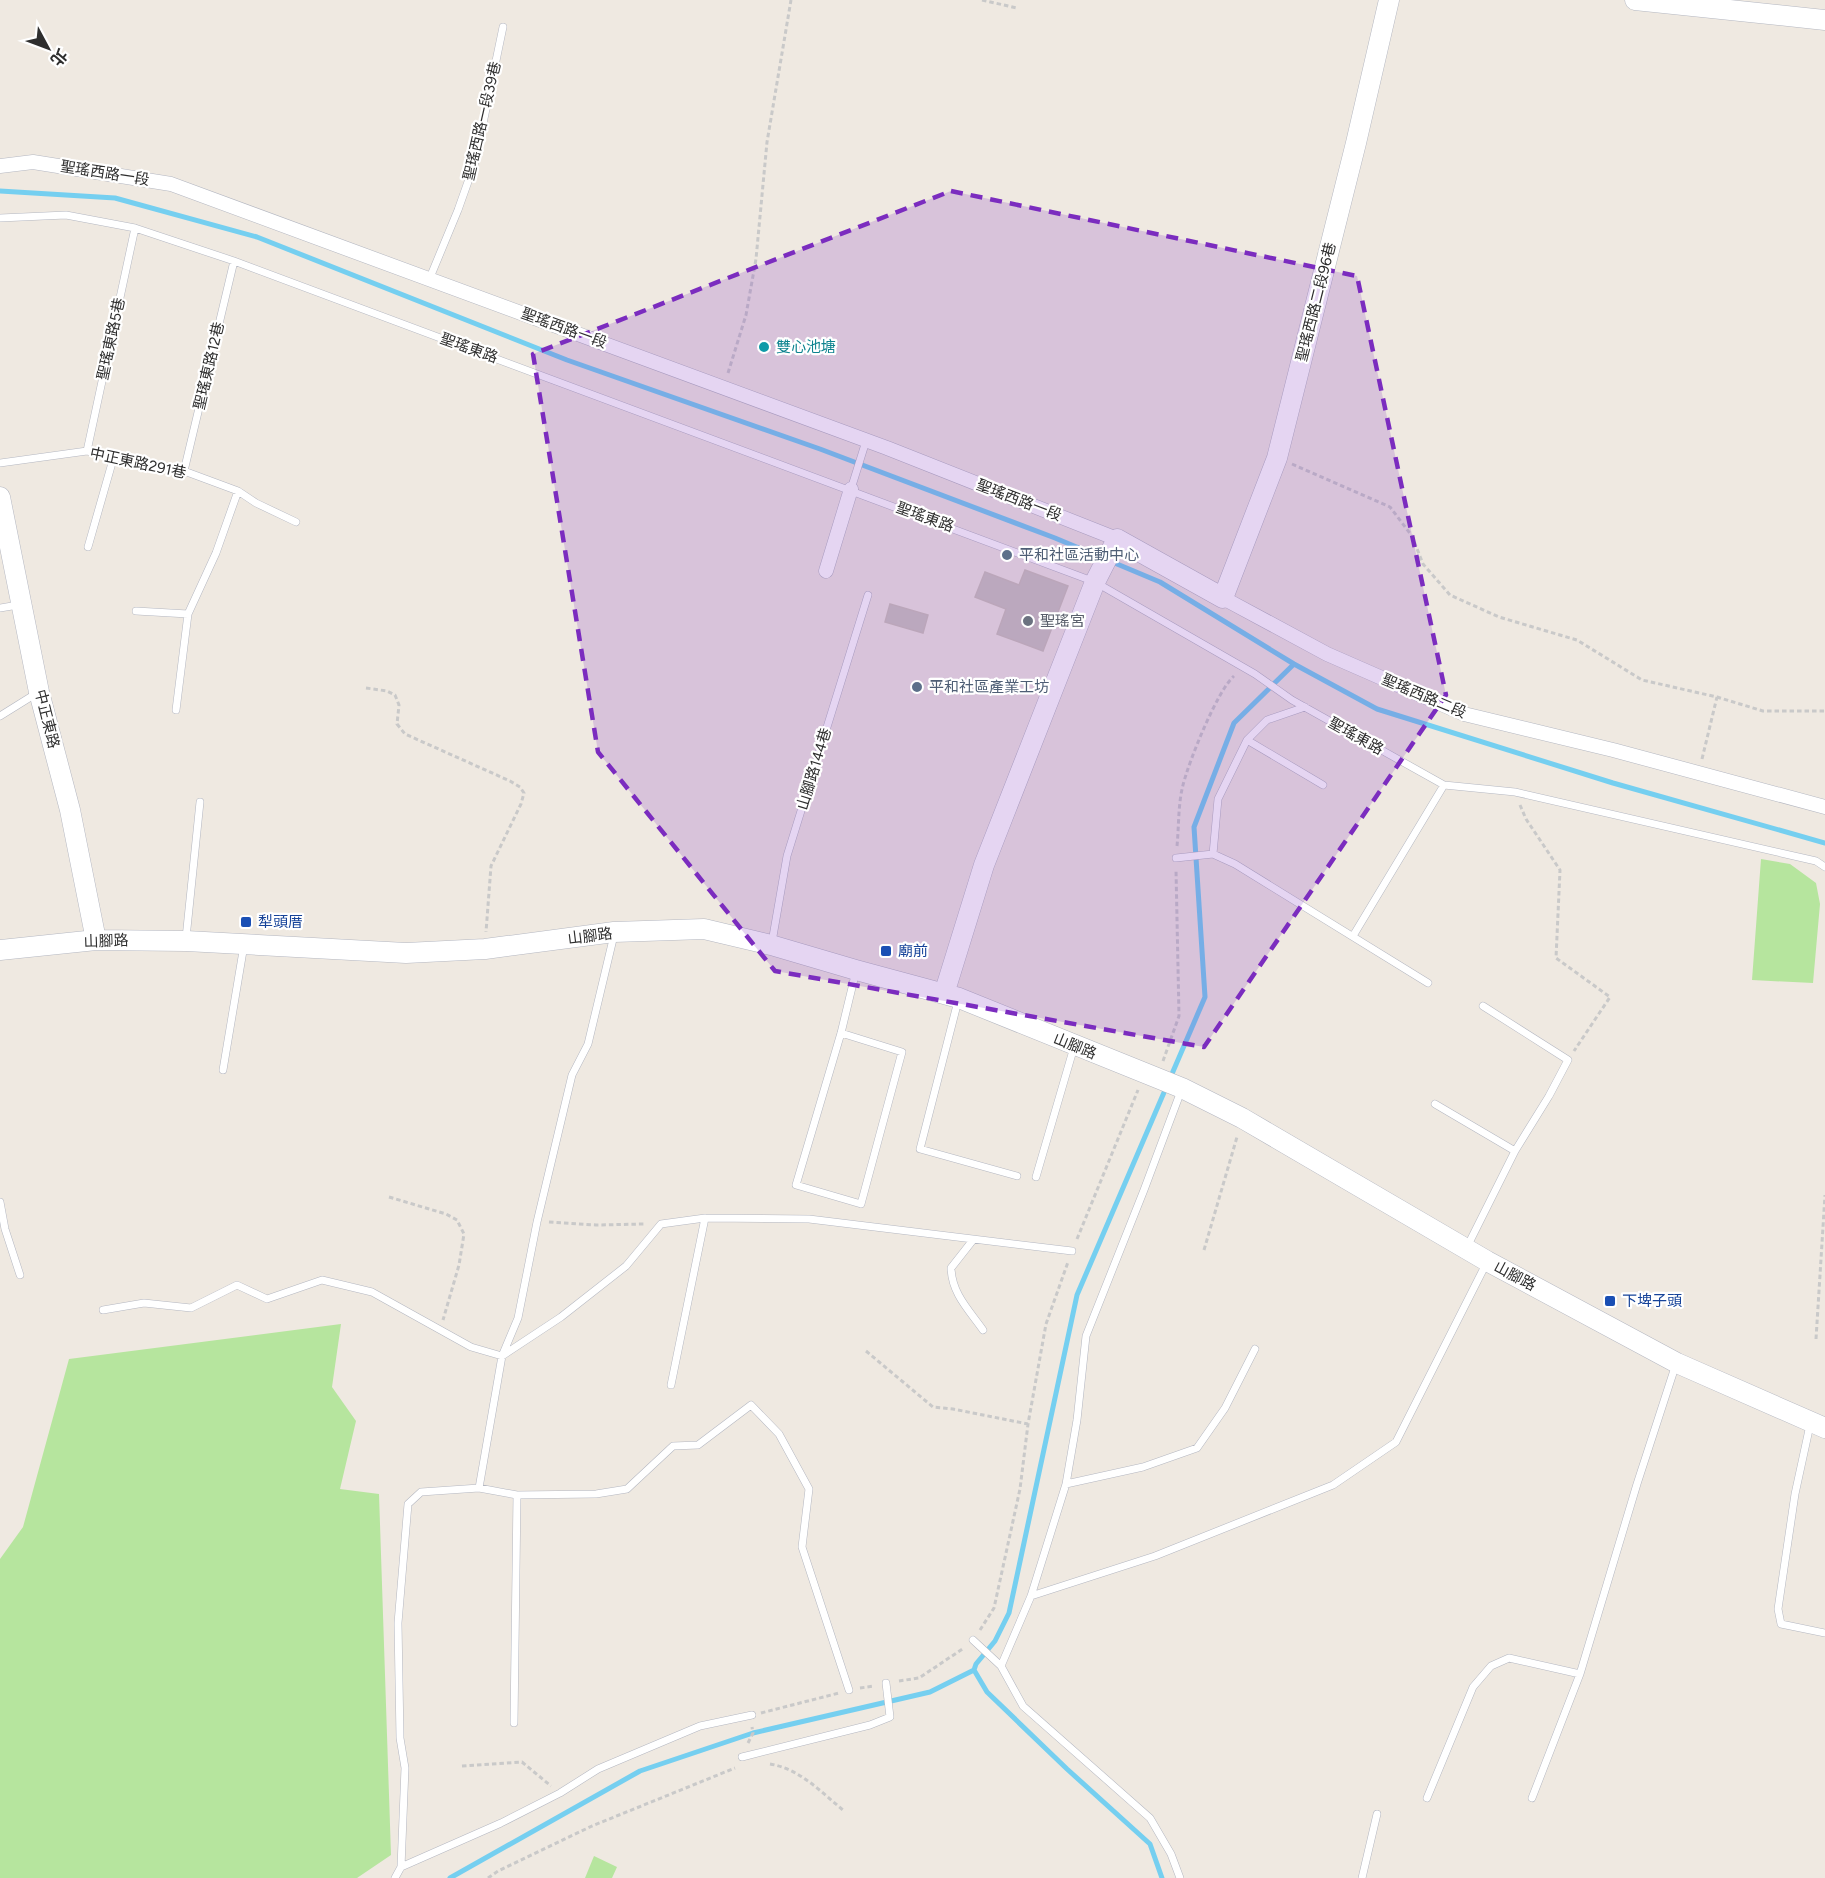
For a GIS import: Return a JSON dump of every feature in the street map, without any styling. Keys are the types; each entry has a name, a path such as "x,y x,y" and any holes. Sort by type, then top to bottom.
{"main road":[{"name":"聖瑤西路二段96巷","path":"1223,598 1277,458 1356,143 1389,0"},
{"path":"1635,0 1825,20"},
{"name":"中正東路","path":"0,497 39,692 70,810 96,940"},
{"path":"951,996 984,865 1097,578 1117,539"},
{"name":"聖瑤西路二段","path":"1117,539 1223,598"},
{"name":"山腳路","path":"0,950 96,940 186,941 406,953 485,949 614,932 704,929 771,945 951,996 1182,1088 1242,1118 1487,1261 1677,1363 1818,1425"}],"street":[{"name":"聖瑤西路一段","path":"0,166 33,162 171,184 723,387 1117,539"},
{"path":"826,571 850,489"},
{"name":"聖瑤西路二段","path":"1223,598 1327,654 1464,714 1613,750 1825,807"}],"lane":[{"name":"聖瑤西路一段39巷","path":"429,280 475,162 503,27"},
{"name":"聖瑤東路","path":"0,218 66,215 135,228 234,261 1097,578 1255,674 1292,700 1444,785 1515,792 1816,861 1825,867"},
{"name":"聖瑤東路5巷","path":"87,451 135,228"},
{"name":"聖瑤東路12巷","path":"184,471 234,261"},
{"path":"850,489 866,441"},
{"name":"中正東路291巷","path":"0,463 87,451 114,456 184,471 238,491 256,503 296,522"},
{"path":"88,547 114,456"},
{"path":"176,710 188,614 216,553 238,491"},
{"name":"山腳路144巷","path":"771,945 787,856 868,595"},
{"path":"0,608 21,604"},
{"path":"136,611 188,614"},
{"path":"0,716 39,692"},
{"path":"1214,854 1218,799 1247,740 1267,720 1305,707"},
{"path":"1247,740 1323,785"},
{"path":"1353,936 1444,785"},
{"path":"186,941 200,802"},
{"path":"1176,858 1214,854 1235,864 1428,983"},
{"path":"479,1488 502,1356 518,1318 537,1222 572,1075 588,1044 614,932"},
{"path":"223,1070 244,944"},
{"path":"841,1033 902,1052 861,1204 796,1185 841,1033 856,970"},
{"path":"951,996 920,1149 1017,1176"},
{"path":"1466,1249 1515,1151 1568,1060 1483,1006"},
{"path":"1036,1177 1074,1046"},
{"path":"1001,1666 1031,1596 1066,1484 1077,1420 1086,1336 1182,1088"},
{"path":"1436,1104 1515,1151"},
{"path":"0,1202 5,1229 20,1275"},
{"path":"103,1310 144,1303 191,1308 237,1285 267,1299 322,1280 372,1292 471,1347 502,1356 561,1317 626,1266 661,1224 705,1218 809,1220 1072,1251"},
{"path":"671,1385 705,1218"},
{"path":"973,1240 951,1268 951,1282 983,1330"},
{"path":"1031,1596 1155,1557 1333,1485 1396,1442 1487,1261"},
{"path":"1066,1484 1143,1467 1197,1448 1225,1408 1255,1349"},
{"path":"1532,1797 1580,1674 1637,1484 1677,1363"},
{"path":"395,1878 401,1867 405,1768 400,1738 398,1623 408,1504 421,1492 479,1488 518,1495 596,1494 627,1489 673,1446 698,1445 751,1405 779,1434 809,1489 802,1546 849,1690"},
{"path":"1818,1425 1795,1494 1778,1608 1781,1624 1825,1633"},
{"path":"514,1723 518,1495"},
{"path":"973,1640 1001,1666 1023,1706 1150,1818 1172,1854 1180,1878"},
{"path":"1427,1798 1473,1687 1491,1666 1509,1658 1580,1674"},
{"path":"742,1757 870,1725 890,1717 886,1683"},
{"path":"401,1867 501,1823 560,1793 598,1769 699,1726 752,1715"},
{"path":"1362,1878 1377,1814"}],"path":[{"path":"723,387 746,315 756,259 767,142 791,0"},
{"path":"982,0 1017,8"},
{"path":"1277,458 1390,507 1412,536 1423,564 1450,595 1499,617 1577,640 1642,680 1717,697 1763,711 1825,711"},
{"path":"735,1768 753,1733 752,1715 849,1690 918,1678 973,1640 994,1608 1020,1489 1028,1424 1046,1324 1072,1251 1151,1076 1165,1060 1179,1016 1176,858 1182,786 1206,724 1227,683 1244,668"},
{"path":"366,688 387,691 394,695 399,705 397,724 405,734 510,781 520,787 524,793 491,866 485,949"},
{"path":"1699,773 1717,697"},
{"path":"1515,792 1526,819 1560,870 1556,958 1610,997 1568,1060"},
{"path":"1204,1251 1242,1118"},
{"path":"1816,1339 1825,1195"},
{"path":"389,1197 446,1214 457,1220 464,1234 459,1265 440,1330"},
{"path":"537,1222 596,1225 661,1224"},
{"path":"866,1351 933,1407 1028,1424"},
{"path":"462,1766 522,1762 560,1793"},
{"path":"762,1765 772,1764 794,1771 843,1810"},
{"path":"488,1878 592,1826 735,1768 744,1767"}],"highlighted area":[{"path":"951,191 1357,276 1446,695 1204,1047 775,971 598,752 533,354"}],"green space":[{"path":"1761,859 1790,864 1816,883 1820,904 1813,983 1752,980"},
{"path":"341,1324 332,1387 356,1421 340,1489 379,1494 391,1855 357,1878 0,1878 0,1559 23,1527 69,1359"},
{"path":"594,1856 617,1867 612,1878 585,1878"}],"building":[{"name":"聖瑤宮","path":"1025,570 1068,586 1043,651 997,634 1006,609 975,597 985,572 1019,585"},
{"path":"890,604 928,615 923,633 885,622"}],"waterway":[{"path":"0,191 115,198 257,237 567,360 820,449 1055,538 1160,582 1294,664 1377,709 1613,783 1825,843"},
{"path":"450,1878 640,1771 753,1733 930,1692 974,1670 976,1664 995,1641 1009,1613 1077,1295 1205,997 1194,827 1234,723 1294,664"},
{"path":"974,1670 987,1692 1150,1844 1162,1878"}],"place":[{"name":"雙心池塘","path":"764,347"},
{"name":"平和社區活動中心","path":"1007,555"},
{"name":"聖瑤宮","path":"1028,621"},
{"name":"平和社區產業工坊","path":"917,687"},
{"name":"犁頭厝","path":"246,922"},
{"name":"廟前","path":"886,951"},
{"name":"下埤子頭","path":"1610,1301"}]}
